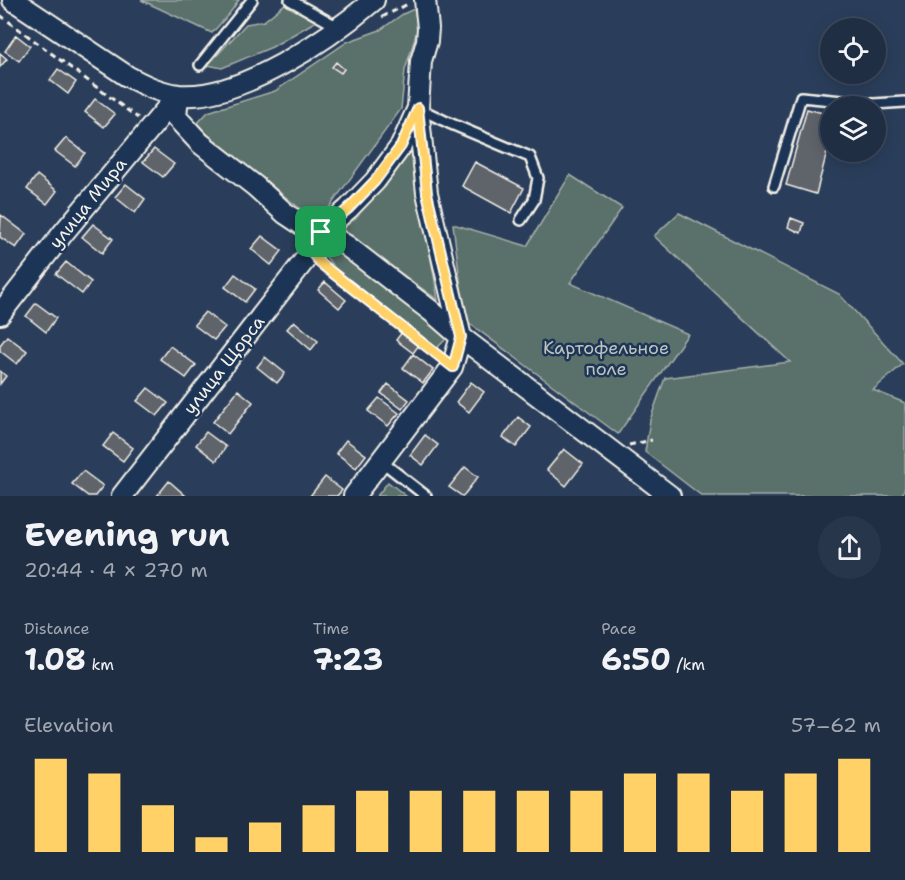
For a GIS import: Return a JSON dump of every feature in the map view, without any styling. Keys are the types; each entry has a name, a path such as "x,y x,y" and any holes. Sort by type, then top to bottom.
{"street":[{"path":"13,0 128,76 146,86 178,95 212,92 239,84 284,63 339,28 374,0"},
{"path":"354,496 453,367 461,337 427,193 418,108 421,61 429,28 425,0"},
{"path":"178,95 176,117 200,143 255,186 286,214 303,226 321,232 347,246 461,337 670,496"},
{"name":"улица Мира","path":"0,314 64,232 178,95"},
{"path":"321,232 348,209 375,181 401,146 418,108"},
{"name":"улица Щорса","path":"122,496 311,252 321,232"}],"lane":[{"path":"200,65 252,0"},
{"path":"290,0 339,28"},
{"path":"774,186 801,97 874,104 905,102"},
{"path":"418,108 530,157 538,178 534,200 521,220"},
{"path":"381,461 426,496"}],"path":[{"path":"311,252 321,264 453,367"}],"green space":[{"path":"141,0 239,0 212,33"},
{"path":"285,4 318,20 272,47 222,68 208,65 246,24 264,21"},
{"path":"414,9 418,28 405,70 401,109 318,223 196,125 208,112 275,91 347,42 380,30"},
{"path":"411,140 438,300 342,231"},
{"name":"Картофельное поле","path":"570,175 622,208 570,283 688,334 618,434 465,320 453,224 527,246"},
{"path":"679,213 839,294 903,364 873,390 905,403 905,487 902,496 702,496 645,452 650,420 665,378 790,362 654,236"},
{"path":"332,246 451,334 436,349 335,269 324,254"},
{"path":"388,482 406,496 377,496"}],"building":[{"path":"16,35 30,46 19,61 5,51"},
{"path":"0,53 7,59 0,67"},
{"path":"336,62 344,69 341,73 332,67"},
{"path":"58,69 76,82 68,94 50,80"},
{"path":"95,99 115,114 104,127 85,112"},
{"path":"807,109 820,112 820,162 824,162 816,194 786,185"},
{"path":"66,138 85,153 75,166 55,151"},
{"path":"154,149 174,164 163,177 143,162"},
{"path":"475,162 524,188 511,213 462,186"},
{"path":"37,175 57,191 47,204 27,189"},
{"path":"126,184 145,199 135,213 115,197"},
{"path":"1,215 26,234 16,248 0,237"},
{"path":"791,218 804,223 801,233 788,227"},
{"path":"93,224 113,239 102,253 82,237"},
{"path":"262,236 282,251 271,265 251,249"},
{"path":"66,262 91,282 82,294 56,274"},
{"path":"235,274 255,289 245,302 225,287"},
{"path":"325,282 346,300 339,308 318,290"},
{"path":"36,303 56,318 46,332 26,316"},
{"path":"205,312 225,327 214,340 194,325"},
{"path":"294,321 318,341 311,350 287,329"},
{"path":"402,332 419,345 413,353 396,340"},
{"path":"7,336 27,351 17,364 0,351 0,345"},
{"path":"170,346 196,365 186,378 160,359"},
{"path":"413,354 433,370 423,383 403,368"},
{"path":"265,357 285,373 277,383 257,367"},
{"path":"0,371 6,376 0,384"},
{"path":"471,382 484,392 469,412 456,402"},
{"path":"388,384 409,400 402,409 381,393"},
{"path":"148,388 168,403 157,416 137,401"},
{"path":"238,390 253,402 228,434 213,422"},
{"path":"379,398 399,413 388,426 368,411"},
{"path":"518,417 531,427 516,447 503,437"},
{"path":"206,432 226,447 216,461 196,445"},
{"path":"113,433 133,448 123,461 103,446"},
{"path":"425,435 438,445 423,465 410,455"},
{"path":"346,440 366,455 356,468 336,453"},
{"path":"564,449 583,464 566,486 547,470"},
{"path":"465,467 478,477 462,496 449,487"},
{"path":"83,471 103,486 95,496 88,496 72,484"},
{"path":"325,477 342,490 337,496 310,496"},
{"path":"169,481 186,496 157,496"}],"route":[{"path":"418,108 427,193 461,337 453,367 321,264 311,252 321,232 348,209 375,181 401,146 418,108"}]}
